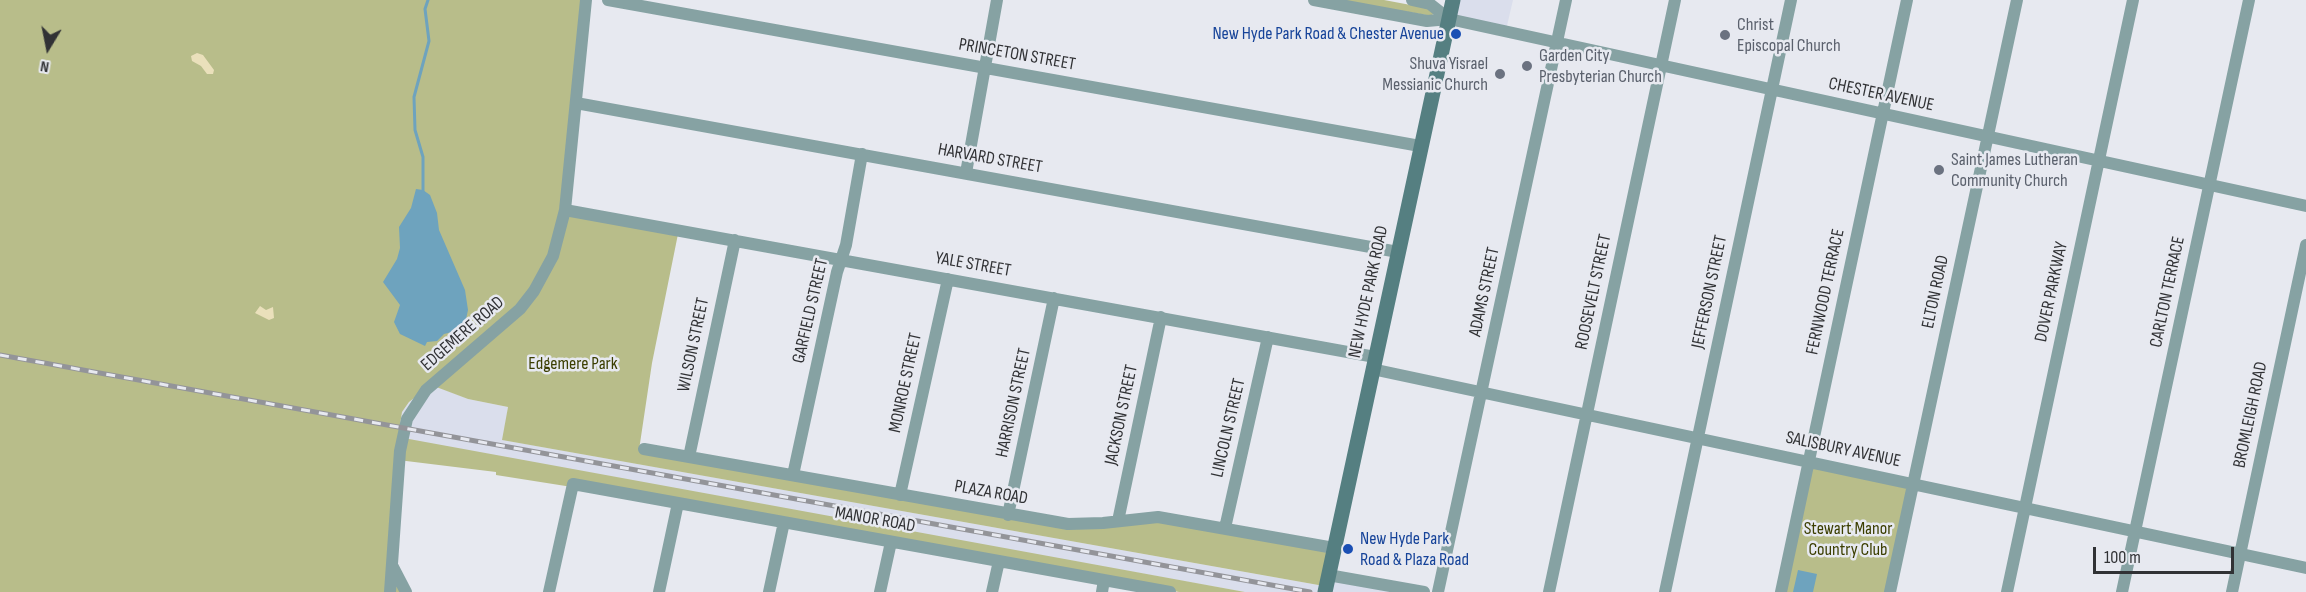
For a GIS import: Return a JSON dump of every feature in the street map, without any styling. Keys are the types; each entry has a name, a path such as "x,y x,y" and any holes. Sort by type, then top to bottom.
{"main road":[{"name":"NEW HYDE PARK ROAD","path":"1325,592 1453,0"}],"street":[{"name":"EDGEMERE ROAD","path":"390,592 400,451 407,419 426,390 506,323 534,291 553,256 565,210 586,0"},
{"name":"PRINCETON STREET","path":"608,0 1420,146"},
{"path":"966,173 997,0"},
{"path":"1314,0 1428,21 1449,19"},
{"path":"1412,0 1430,4 1449,19"},
{"name":"ADAMS STREET","path":"1438,592 1566,0"},
{"name":"ROOSEVELT STREET","path":"1549,592 1676,0"},
{"name":"JEFFERSON STREET","path":"1665,592 1791,0"},
{"name":"FERNWOOD TERRACE","path":"1780,592 1907,0"},
{"name":"ELTON ROAD","path":"1890,592 2017,0"},
{"name":"DOVER PARKWAY","path":"2007,592 2133,0"},
{"name":"CARLTON TERRACE","path":"2122,592 2249,0"},
{"name":"CHESTER AVENUE","path":"1449,19 2306,206"},
{"name":"HARVARD STREET","path":"576,103 1398,252"},
{"name":"GARFIELD STREET","path":"793,476 862,154"},
{"name":"YALE STREET","path":"565,210 1268,337 1374,363"},
{"name":"WILSON STREET","path":"689,457 735,240"},
{"name":"BROMLEIGH ROAD","path":"2232,592 2306,245"},
{"name":"MONROE STREET","path":"900,495 948,279"},
{"name":"HARRISON STREET","path":"1008,514 1054,298"},
{"name":"JACKSON STREET","path":"1119,521 1161,317"},
{"name":"LINCOLN STREET","path":"1225,528 1268,337"},
{"name":"SALISBURY AVENUE","path":"1374,363 1482,391 2306,568"},
{"name":"PLAZA ROAD","path":"644,449 1080,525 1158,517 1334,548"},
{"name":"MANOR ROAD","path":"549,592 573,484 999,561 1103,586 1170,592"},
{"path":"659,592 678,503"},
{"path":"769,592 784,522"},
{"path":"880,592 891,542"},
{"path":"992,592 999,561"},
{"path":"393,566 406,592"},
{"path":"1328,575 1424,592"}],"shaded area":[{"path":"1452,0 1513,0 1506,30 1449,18"},
{"path":"0,349 400,422 402,412 409,402 431,384 468,399 508,407 503,440 1324,586 1326,576 1410,592 1244,592 417,443"}],"green space":[{"name":"Edgemere Park","path":"0,0 582,0 565,210 678,234 652,363 639,450 1078,526 1154,517 1332,547 1324,586 502,440 508,407 468,399 431,385 409,402 402,412 398,437 1245,592 1179,592 573,483 572,487 496,475 496,472 398,460 391,566 405,592 0,592"},
{"path":"1337,0 1384,0 1432,9 1434,12 1432,16"},
{"name":"Stewart Manor Country Club","path":"1812,465 1910,487 1887,592 1785,592"}],"sand":[{"path":"197,53 203,55 214,70 213,74 207,74 201,66 192,61 191,56"},
{"path":"260,306 266,310 273,307 274,318 269,320 255,313"}],"water":[{"path":"416,189 423,190 430,195 437,213 439,230 465,290 468,310 465,324 456,331 444,334 437,341 427,342 425,346 400,334 394,322 400,305 383,282 397,259 400,248 399,227 411,208"},
{"path":"1798,570 1817,574 1813,592 1793,592"}],"waterway":[{"path":"423,191 423,157 415,130 414,97 429,41 425,9 428,0"}],"railway":[{"path":"0,355 1310,592"}],"place":[{"name":"New Hyde Park Road & Chester Avenue","path":"1456,34"},
{"name":"Christ Episcopal Church","path":"1725,35"},
{"name":"Garden City Presbyterian Church","path":"1527,66"},
{"name":"Shuva Yisrael Messianic Church","path":"1500,74"},
{"name":"Saint James Lutheran Community Church","path":"1939,170"},
{"name":"New Hyde Park Road & Plaza Road","path":"1348,549"}]}
